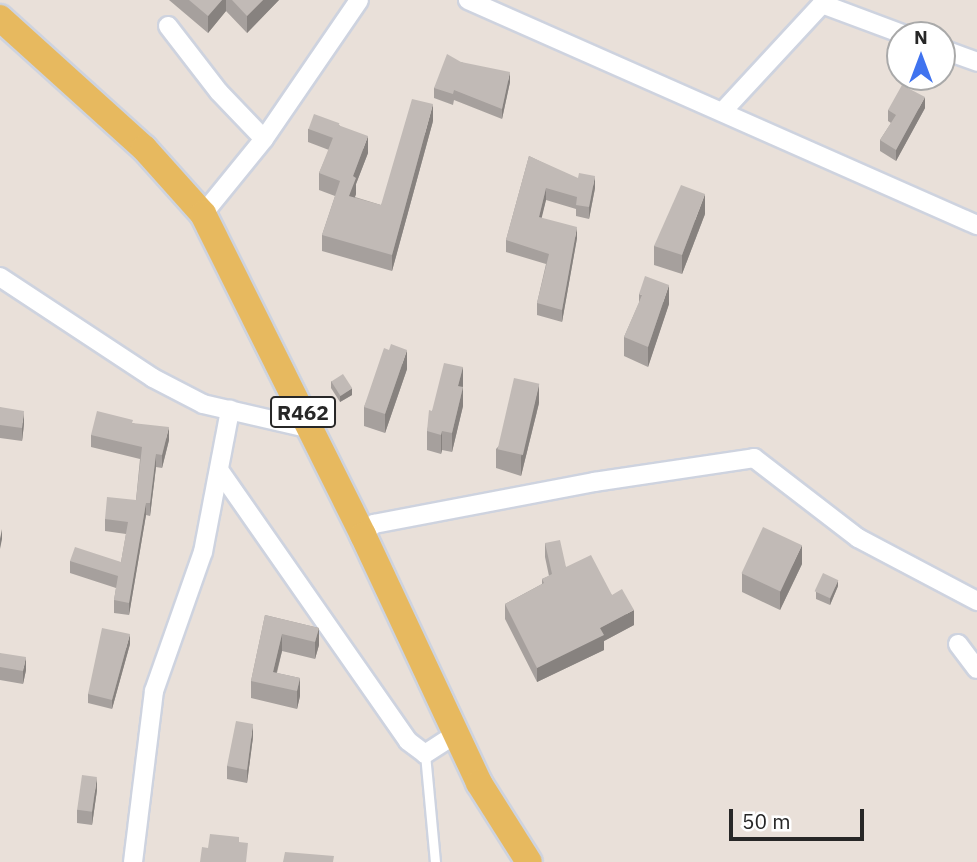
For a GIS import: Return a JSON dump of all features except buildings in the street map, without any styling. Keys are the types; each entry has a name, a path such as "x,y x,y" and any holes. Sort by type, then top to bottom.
{"main road":[{"name":"R462","path":"0,18 144,148 203,214 363,535 479,783 529,862"}],"street":[{"path":"203,214 264,139 359,0"},
{"path":"468,0 977,225"},
{"path":"723,111 822,4 886,28"},
{"path":"168,26 219,92 264,139"},
{"path":"956,54 977,62"},
{"path":"0,277 153,379 203,404 311,429"},
{"path":"133,862 154,691 203,552 230,410"},
{"path":"363,535 373,523 594,482 754,458 858,538 977,601"},
{"path":"219,470 408,741 425,754 456,734"},
{"path":"958,644 977,669"}],"lane":[{"path":"425,754 435,862"}]}
